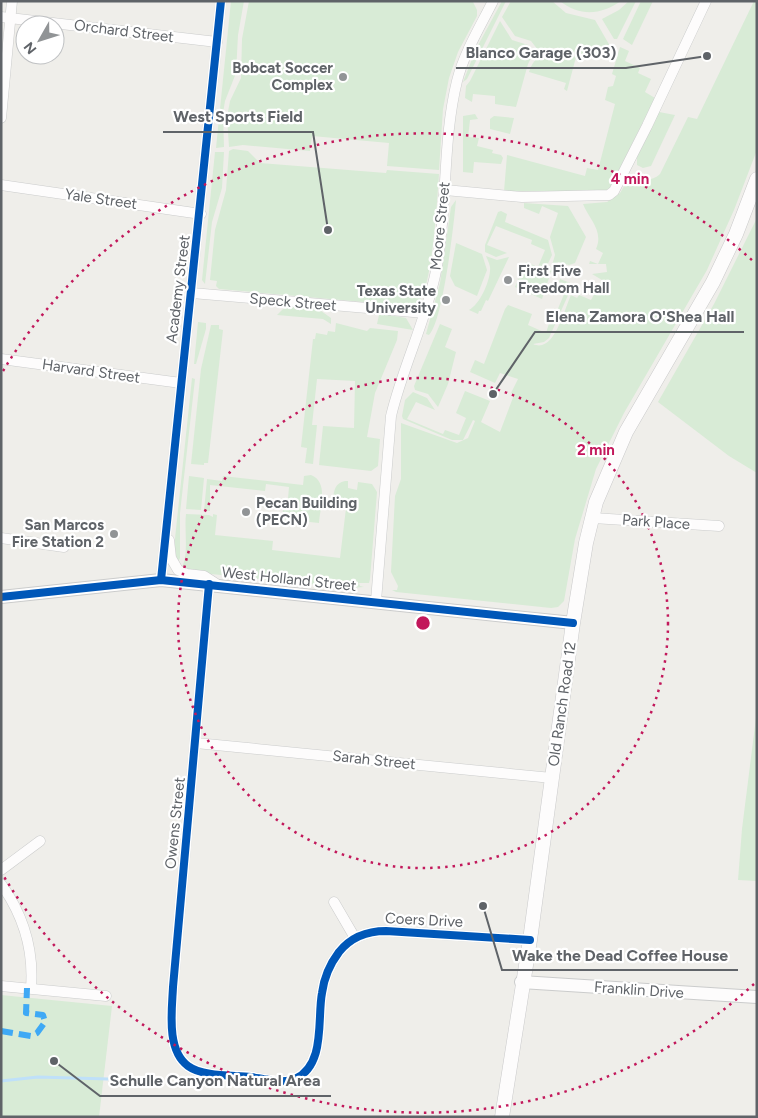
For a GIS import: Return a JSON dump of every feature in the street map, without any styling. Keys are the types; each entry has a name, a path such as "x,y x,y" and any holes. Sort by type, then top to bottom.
{"main road":[{"name":"Old Ranch Road 12","path":"502,1117 521,982 530,940 573,623 592,518 602,487 622,439 713,282 736,234 757,179"}],"street":[{"path":"1,118 6,18 12,1"},
{"name":"Academy Street","path":"161,580 181,383 201,214 221,1"},
{"name":"Moore Street","path":"376,601 382,545 388,431 396,393 425,313 440,246 456,84 463,61 493,1"},
{"path":"445,190 522,197 609,195 614,191 639,142 706,1"},
{"name":"Orchard Street","path":"6,18 217,42"},
{"name":"Yale Street","path":"1,185 201,214"},
{"name":"Speck Street","path":"192,293 425,313"},
{"name":"Harvard Street","path":"1,359 181,383"},
{"name":"Park Place","path":"592,518 719,526"},
{"path":"165,534 171,542 171,558 178,570 187,574 204,576 214,585"},
{"path":"1,538 64,547"},
{"name":"West Holland Street","path":"1,596 161,580 573,623"},
{"name":"Owens Street","path":"214,585 196,743 173,987 173,1035 178,1054 183,1062 200,1071 285,1081 302,1075 310,1066 316,1051 320,1000 326,973 342,949 355,938"},
{"name":"Sarah Street","path":"196,743 552,778"},
{"path":"1,870 40,841"},
{"path":"1,884 16,909 28,939 32,961 31,988"},
{"path":"334,902 355,938"},
{"name":"Coers Drive","path":"355,938 371,932 386,931 530,940"},
{"name":"Franklin Drive","path":"521,982 757,998"},
{"path":"1,986 106,996"}],"green space":[{"path":"231,1 244,1 238,35 236,73 225,101 223,113 224,147 216,148"},
{"path":"249,1 473,2 477,10 477,16 458,52 449,78 443,109 439,170 387,166 389,143 312,136 310,151 243,145 229,147 227,117 230,101 241,78 242,39"},
{"path":"502,1 506,1 467,79 463,82 476,49"},
{"path":"511,1 552,1 566,13 595,20 610,46 610,60 554,48 538,50 531,41 515,36 502,17"},
{"path":"560,1 621,1 606,9 583,12 575,10"},
{"path":"629,1 636,1 617,39 614,39 602,19 619,10"},
{"path":"641,1 653,1 632,45 623,39"},
{"path":"754,1 757,1 757,150 734,210 707,270 624,413 596,469 575,539 564,601 558,607 551,608 396,592 392,590 397,590 398,586 391,572 395,496 401,479 401,423 457,443 468,438 475,421 473,420 463,440 452,440 403,419 405,400 413,392 427,398 435,410 416,402 407,419 443,434 445,430 459,435 466,418 456,413 465,391 490,401 481,422 500,432 514,395 511,393 518,379 500,373 495,383 470,372 475,360 484,364 508,305 532,314 528,325 546,333 551,317 554,318 568,285 559,282 560,279 573,284 549,338 544,342 533,344 547,343 557,329 571,295 577,298 579,295 591,300 602,280 592,274 607,272 606,264 598,264 603,253 596,249 598,243 597,231 583,204 607,202 620,193 629,178 652,179 660,174 688,117 697,119"},
{"path":"500,21 512,40 528,45 534,52 528,64 516,107 495,104 495,96 473,94 472,102 465,98 466,86"},
{"path":"620,47 629,51 625,61 640,68 638,73 651,79 645,92 655,98 610,188 606,191 504,191 507,155 585,176 587,168 598,170 615,104 605,100 608,87 613,86 616,76 612,74"},
{"path":"555,52 576,57 567,91 564,89 566,83 529,72 538,57 546,53"},
{"path":"659,112 675,115 651,166 643,168 637,165 637,157"},
{"path":"475,114 478,119 470,120 468,137 479,138 477,146 493,150 492,153 501,155 503,158 501,164 474,162 473,173 463,172 463,116"},
{"path":"494,116 514,118 510,134 490,129 490,119"},
{"path":"233,149 248,151 260,163 386,173 387,170 439,174 431,260 424,292 419,302 408,306 219,289 216,286 217,281 210,280 215,230 226,190 229,151"},
{"path":"215,152 224,152 222,188 212,222 205,284 202,280"},
{"path":"456,200 443,292 439,311 429,335 426,334 440,283 451,207"},
{"path":"524,203 568,206 586,237 575,263 569,265 558,262 554,273 550,272 555,255 550,237 558,213 542,206 539,214 524,208"},
{"path":"501,211 507,214 505,222 548,240 552,255 544,272 550,275 542,299 515,287 526,262 538,267 545,250 531,244 532,240 496,226 487,245 507,253 496,257 485,252 485,245 498,212"},
{"path":"757,218 757,473 729,456 658,402 714,304"},
{"path":"456,243 482,254 487,270 477,296 455,286 450,276"},
{"path":"486,256 497,260 509,257 488,301 486,300 478,314 469,310 477,303 488,281 490,267"},
{"path":"295,305 314,306 331,318 331,324 323,319 277,315 283,309"},
{"path":"379,315 406,318 413,330 377,324"},
{"path":"198,322 206,323 206,329 196,364 194,364"},
{"path":"336,323 367,331 370,328 398,331 397,340 375,393 367,437 380,439 378,466 371,471 319,465 323,426 354,428 355,381 317,379 312,425 317,425 313,464 305,463 307,448 301,447 313,339 315,339 316,333 327,335 328,331 335,332"},
{"path":"440,324 452,329 445,347 456,352 448,384 438,407 428,394 415,390 414,386"},
{"path":"211,325 219,325 219,329 223,330 208,463 204,463 204,465 191,464 201,369"},
{"path":"192,378 195,379 180,513 180,558 178,562 174,548"},
{"path":"311,475 317,478 322,489 319,523 282,519 283,510 287,510 289,487 266,484 265,491 210,485 210,511 204,511 207,479 222,481 223,476 303,485 304,476"},
{"path":"189,476 204,478 201,510 186,509"},
{"path":"348,481 348,488 357,490 358,482 372,484 377,492 370,579 369,583 359,583 360,586 364,587 348,588 191,572 182,567 186,548 186,514 209,515 213,517 213,514 217,515 215,535 273,541 272,550 340,558 347,500 333,499 337,485"},
{"path":"757,710 757,881 738,880 742,829"},
{"path":"1,995 112,1006 99,1117 1,1117"}],"waterway":[{"path":"1,1081 38,1077 108,1079"}],"marked path":[{"path":"1,1031 31,1036 37,1033 45,1022 43,1015 26,1013 27,988"}],"cycle path":[{"path":"161,580 221,1"},
{"path":"1,597 161,580 573,623"},
{"path":"209,584 173,987 173,1040 181,1059 194,1070 218,1075 251,1077 273,1081 295,1079 305,1072 312,1063 316,1052 322,993 328,971 344,947 360,936 386,931 530,940"}],"place":[{"name":"Blanco Garage (303)","path":"707,56"},
{"name":"Bobcat Soccer Complex","path":"343,77"},
{"name":"West Sports Field","path":"328,230"},
{"name":"First Five Freedom Hall","path":"508,280"},
{"name":"Texas State University","path":"446,300"},
{"name":"Elena Zamora O'Shea Hall","path":"493,394"},
{"name":"Pecan Building (PECN)","path":"246,512"},
{"name":"San Marcos Fire Station 2","path":"114,534"},
{"name":"Wake the Dead Coffee House","path":"483,906"},
{"name":"Schulle Canyon Natural Area","path":"54,1061"}]}
